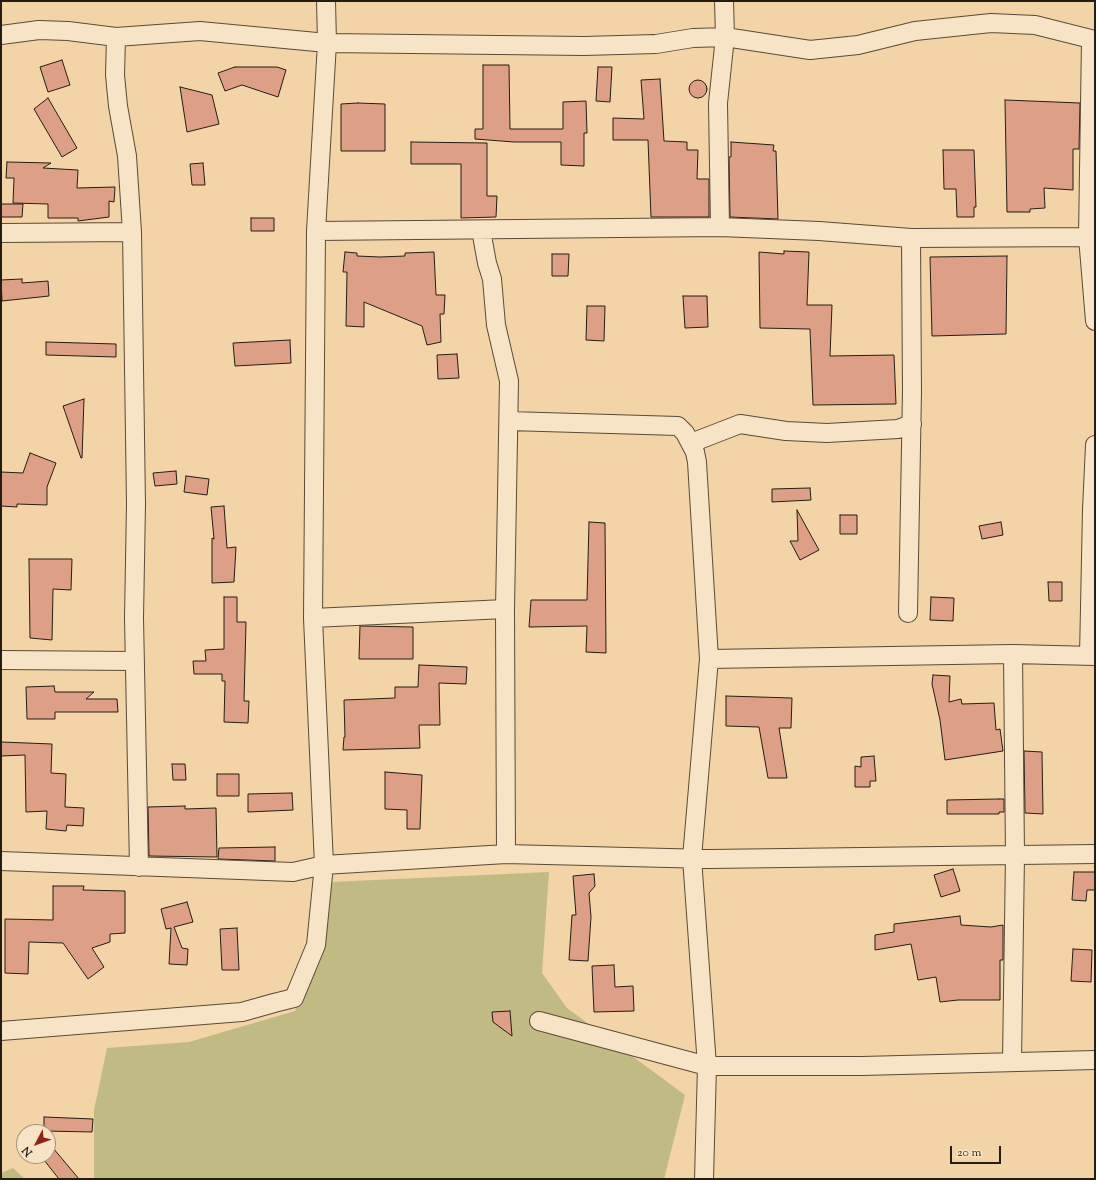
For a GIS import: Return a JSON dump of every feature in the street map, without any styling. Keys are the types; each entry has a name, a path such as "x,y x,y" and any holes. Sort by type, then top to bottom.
{"street":[{"path":"1,1031 242,1012 294,998 316,944 324,865 313,618 316,231 327,43 326,1"},
{"path":"720,227 718,103 725,37 724,1"},
{"path":"1,35 53,30 116,37 200,31 327,43 591,46 656,44 693,38 725,37 796,49 827,49 858,45 915,31 991,23 1035,25 1093,40 1088,237 1095,321"},
{"path":"116,37 115,75 118,106 127,156 132,232 136,504 135,661 138,867"},
{"path":"316,231 720,227 819,231 911,238 1088,237"},
{"path":"481,230 487,263 492,279 496,325 509,381 506,609 506,854"},
{"path":"1,233 132,232"},
{"path":"908,612 912,424 911,238"},
{"path":"509,420 678,426 685,433 691,443 697,462 709,659 692,858 707,1066 704,1179"},
{"path":"691,443 740,424 786,431 827,433 898,429 912,424"},
{"path":"709,659 1013,654 1092,656 1092,510 1095,445"},
{"path":"313,618 506,609"},
{"path":"1012,1061 1015,856 1013,654"},
{"path":"1,660 135,661"},
{"path":"1,862 293,872 324,865 506,854 692,858 1015,856 1095,854"},
{"path":"539,1021 707,1066 862,1066 1095,1060"}],"shaded area":[{"path":"549,872 542,973 567,1008 685,1095 664,1179 94,1179 94,1110 107,1048 189,1042 295,1011 322,940 331,882"},
{"path":"13,1168 25,1179 1,1179 1,1173"}],"building":[{"path":"62,60 70,85 48,92 40,67"},
{"path":"483,65 509,65 510,129 563,129 563,102 586,101 587,133 584,133 584,166 561,165 561,142 514,142 475,139 475,129 483,129"},
{"path":"235,67 277,67 286,70 278,97 242,85 225,91 218,73"},
{"path":"598,67 612,67 610,102 596,101"},
{"path":"660,79 664,141 687,142 687,150 698,150 697,179 709,179 709,217 651,217 648,140 613,140 613,118 644,119 641,80"},
{"path":"698,80 704,83 707,89 704,95 698,98 692,95 689,89 692,83"},
{"path":"180,87 212,95 219,124 187,132"},
{"path":"48,98 77,148 62,157 34,109"},
{"path":"1005,100 1080,103 1079,149 1073,149 1073,190 1044,188 1045,208 1030,209 1030,212 1007,212"},
{"path":"341,104 385,104 385,151 341,151"},
{"path":"411,142 487,143 487,196 497,196 496,217 461,218 461,164 411,164"},
{"path":"731,142 774,145 773,151 776,151 778,219 730,217 729,157 731,157"},
{"path":"943,150 974,150 976,207 974,207 974,217 957,217 956,189 944,189"},
{"path":"7,162 51,163 43,168 78,170 77,188 115,187 114,202 109,201 109,217 78,221 78,218 48,218 48,204 13,203 14,178 6,178"},
{"path":"203,163 205,185 192,185 190,164"},
{"path":"1,204 23,204 22,217 1,217"},
{"path":"251,218 274,218 274,231 251,231"},
{"path":"784,251 809,252 807,305 832,305 830,356 894,355 896,404 813,405 810,329 760,328 759,252 784,254"},
{"path":"345,252 357,253 357,256 380,257 405,256 405,253 434,252 436,295 445,295 444,314 440,314 441,342 427,345 422,326 364,302 364,327 346,326 347,272 343,272"},
{"path":"552,254 569,254 568,276 552,276"},
{"path":"1007,256 1006,334 932,336 930,257"},
{"path":"22,279 22,283 48,281 49,296 2,301 1,280"},
{"path":"683,296 707,296 708,327 685,328"},
{"path":"587,306 605,306 604,341 586,340"},
{"path":"290,340 291,363 235,366 233,343"},
{"path":"46,342 116,344 116,357 46,355"},
{"path":"457,354 459,378 438,379 437,355"},
{"path":"84,399 82,458 81,458 63,406"},
{"path":"30,453 56,463 47,487 47,505 17,504 17,507 1,506 1,472 23,473"},
{"path":"176,471 177,484 155,486 153,473"},
{"path":"186,476 209,479 207,495 184,492"},
{"path":"810,488 811,500 772,502 772,489"},
{"path":"224,506 227,548 236,547 234,582 212,583 212,538 214,539 211,507"},
{"path":"797,510 819,550 800,560 790,541 798,541"},
{"path":"840,515 857,515 857,534 840,534"},
{"path":"589,522 605,523 606,653 586,652 587,626 529,627 531,600 587,600"},
{"path":"1001,522 1003,535 982,539 979,526"},
{"path":"29,559 72,559 71,590 53,589 52,640 30,638"},
{"path":"1048,582 1062,582 1062,601 1049,601"},
{"path":"224,597 237,597 237,622 246,622 244,701 249,701 248,723 224,722 225,681 222,681 222,674 194,674 193,661 206,661 205,650 224,649"},
{"path":"931,597 954,598 953,621 930,620"},
{"path":"360,626 413,627 413,659 359,659"},
{"path":"419,665 467,667 466,684 439,683 440,725 419,725 420,748 343,750 345,737 344,700 395,698 395,687 418,687"},
{"path":"933,675 950,676 949,702 961,699 962,704 994,703 996,730 1000,729 1003,751 945,760 940,720 932,684"},
{"path":"54,686 55,692 94,692 86,699 117,699 118,712 55,712 55,719 27,719 26,687"},
{"path":"726,696 792,698 791,728 779,728 787,778 768,778 759,727 726,726"},
{"path":"1,742 52,744 51,773 66,774 65,807 84,808 83,826 67,825 66,831 46,829 47,811 26,812 25,755 1,756"},
{"path":"1024,751 1042,752 1043,814 1025,813"},
{"path":"874,756 876,781 870,781 870,787 855,787 855,766 861,767 861,757"},
{"path":"172,764 185,764 186,780 173,780"},
{"path":"385,772 422,775 420,829 407,829 407,810 385,809"},
{"path":"217,774 239,774 239,796 217,796"},
{"path":"292,793 293,810 248,812 248,794"},
{"path":"1004,799 1004,812 999,812 999,814 947,814 947,800"},
{"path":"185,806 185,809 216,808 217,857 149,856 148,807"},
{"path":"275,847 275,861 218,859 219,848"},
{"path":"953,869 960,891 941,897 934,875"},
{"path":"1074,872 1095,872 1095,890 1087,890 1086,901 1072,900"},
{"path":"594,874 595,886 589,893 591,917 588,961 569,960 572,915 576,915 573,876"},
{"path":"53,886 84,886 83,890 125,891 125,933 110,934 110,942 92,948 104,967 88,979 63,943 29,942 28,974 5,973 5,919 53,920"},
{"path":"187,902 193,922 174,927 182,948 188,949 187,965 169,964 171,928 166,929 161,909"},
{"path":"960,916 961,925 991,927 1003,925 1003,960 1000,960 1000,1000 958,1000 940,1002 936,977 918,980 911,944 875,950 875,935 894,932 894,924"},
{"path":"237,928 239,970 222,970 220,929"},
{"path":"1073,949 1092,950 1091,982 1071,981"},
{"path":"614,965 615,987 633,986 634,1011 594,1012 592,966"},
{"path":"510,1011 512,1036 493,1022 492,1012"},
{"path":"44,1117 93,1119 92,1132 56,1131 56,1124 44,1124"},
{"path":"56,1152 79,1179 59,1179 47,1164 56,1164"}]}
